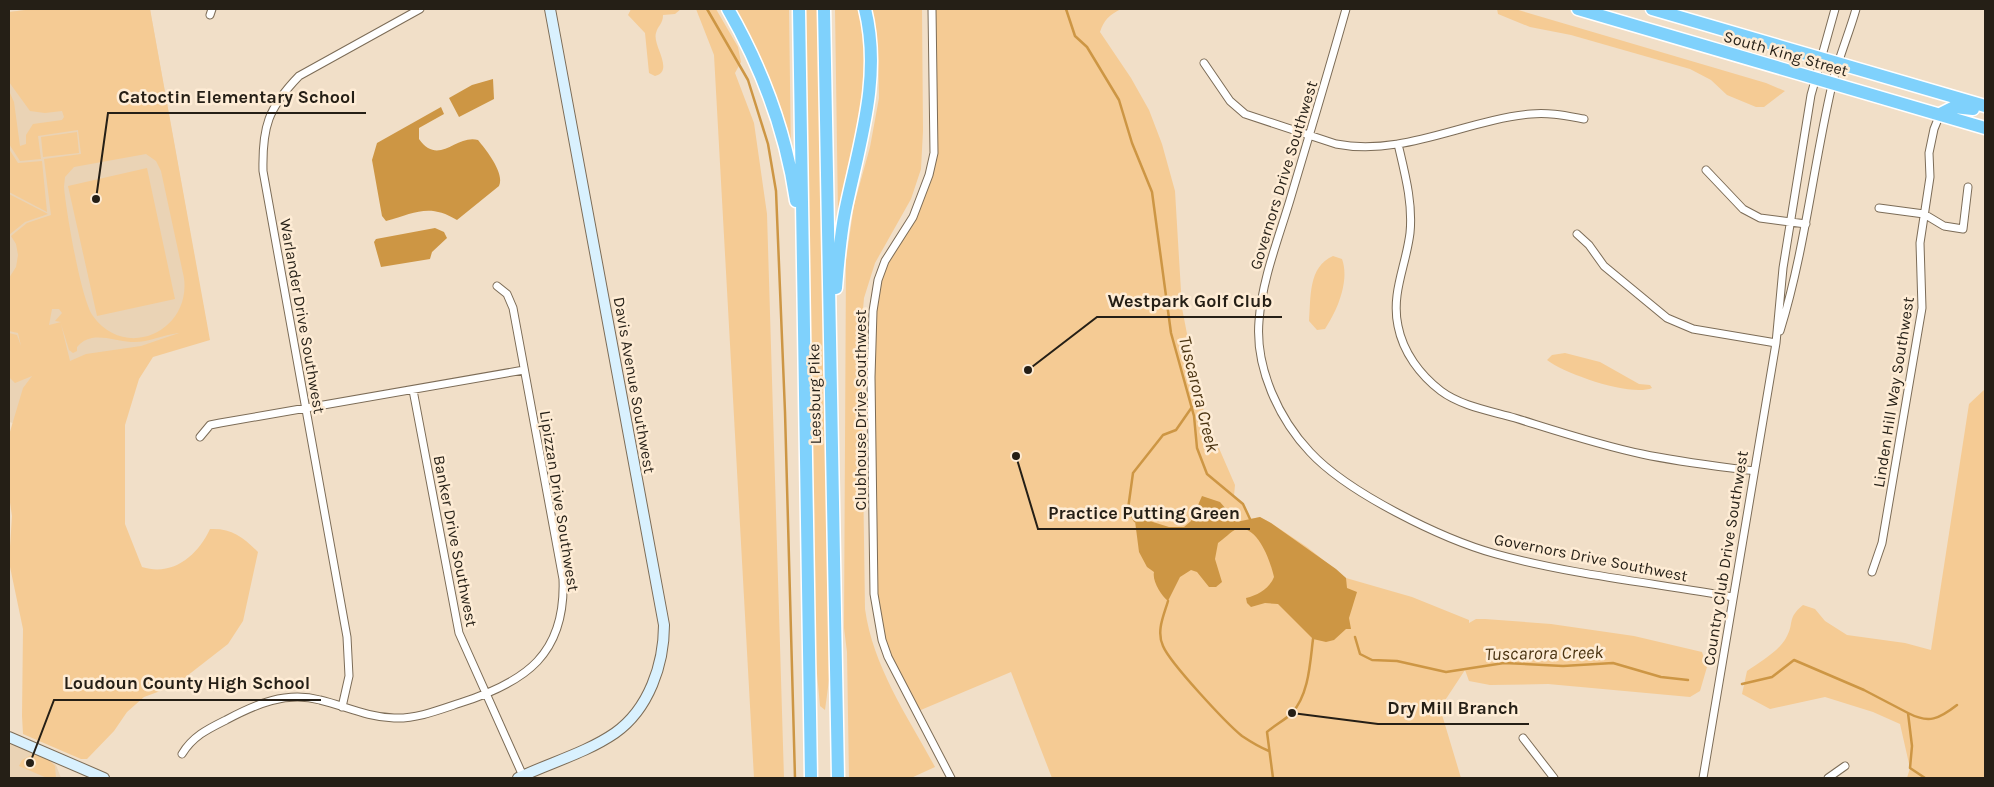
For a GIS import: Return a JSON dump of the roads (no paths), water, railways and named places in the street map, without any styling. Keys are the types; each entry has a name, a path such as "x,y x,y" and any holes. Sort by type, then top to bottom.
{"highway":[{"path":"728,9 756,63 783,134 804,251"},
{"name":"Leesburg Pike","path":"799,9 812,778"},
{"name":"Leesburg Pike","path":"824,9 838,778"},
{"path":"829,356 839,252 871,88 872,45 865,9"},
{"name":"South King Street","path":"1578,9 1985,128"},
{"name":"South King Street","path":"1652,9 1821,56 1985,106"},
{"path":"1940,114 1949,109 1960,107 1985,111"}],"street":[{"name":"Warlander Drive Southwest","path":"342,707 349,676 348,637 263,171 262,141 266,125 284,92 299,76 420,9"},
{"name":"Davis Avenue Southwest","path":"520,777 596,743 621,729 635,713 650,689 662,656 664,625 550,9"},
{"name":"Clubhouse Drive Southwest","path":"932,9 934,153 929,175 914,217 901,234 880,274 873,311 871,376 874,594 882,640 888,657 951,778"},
{"name":"Governors Drive Southwest","path":"1346,9 1267,276 1259,324 1264,368 1270,390 1294,433 1309,452 1334,474 1413,521 1453,539 1495,554 1544,565 1733,597"},
{"name":"Country Club Drive Southwest","path":"1702,778 1776,343 1783,268 1815,78 1835,9"},
{"name":"Country Club Drive Southwest","path":"1776,343 1789,302 1806,224 1832,84 1856,9"},
{"path":"1204,63 1230,101 1246,114 1351,147 1369,149 1398,144 1497,120 1532,114 1558,114 1584,119"},
{"name":"Linden Hill Way Southwest","path":"1872,572 1882,543 1922,308 1919,254 1930,177 1929,153 1934,129 1940,114"},
{"path":"1398,144 1410,195 1411,218 1407,251 1397,289 1396,309 1403,342 1410,357 1429,381 1456,400 1601,444 1642,454 1754,471"},
{"path":"1706,170 1743,209 1760,218 1806,224"},
{"path":"1879,208 1924,214 1944,226 1963,229 1968,187"},
{"path":"1577,234 1589,245 1606,268 1667,318 1692,329 1776,343"},
{"name":"Lipizzan Drive Southwest","path":"182,754 188,744 198,735 259,703 277,698 319,699 378,717 396,718 434,712 486,695 516,680 544,656 555,637 564,598 563,579 513,308 507,294 497,286"},
{"path":"200,437 210,426 220,423 524,370"},
{"name":"Banker Drive Southwest","path":"414,390 455,620 520,777"},
{"path":"9,737 104,778"},
{"path":"1523,738 1554,778"},
{"path":"1828,778 1845,766"}],"waterway":[{"path":"707,9 748,80 768,144 776,191 785,412 795,778"},
{"name":"Tuscarora Creek","path":"1066,9 1075,36 1087,47 1119,100 1132,143 1152,192 1171,333 1194,416 1197,448 1207,474 1243,504 1250,519"},
{"path":"1135,521 1128,509 1133,473 1163,435 1176,430 1192,407"},
{"path":"1168,601 1161,623 1160,635 1163,646 1168,654 1199,692 1234,729 1242,736 1269,751"},
{"name":"Tuscarora Creek","path":"1355,637 1360,654 1372,660 1397,661 1446,672 1504,663 1563,666 1613,663 1661,677 1688,680"},
{"path":"1273,778 1267,732 1292,713 1302,697 1310,668 1313,639"},
{"name":"Tuscarora Creek","path":"1742,684 1772,677 1794,660 1864,690 1908,713 1912,746 1910,768 1925,778"},
{"path":"1908,713 1928,719 1939,717 1957,705"}],"place":[{"name":"Catoctin Elementary School","path":"96,199"},
{"name":"Westpark Golf Club","path":"1028,370"},
{"name":"Practice Putting Green","path":"1016,456"},
{"name":"Dry Mill Branch","path":"1292,713"},
{"name":"Loudoun County High School","path":"30,763"}]}
